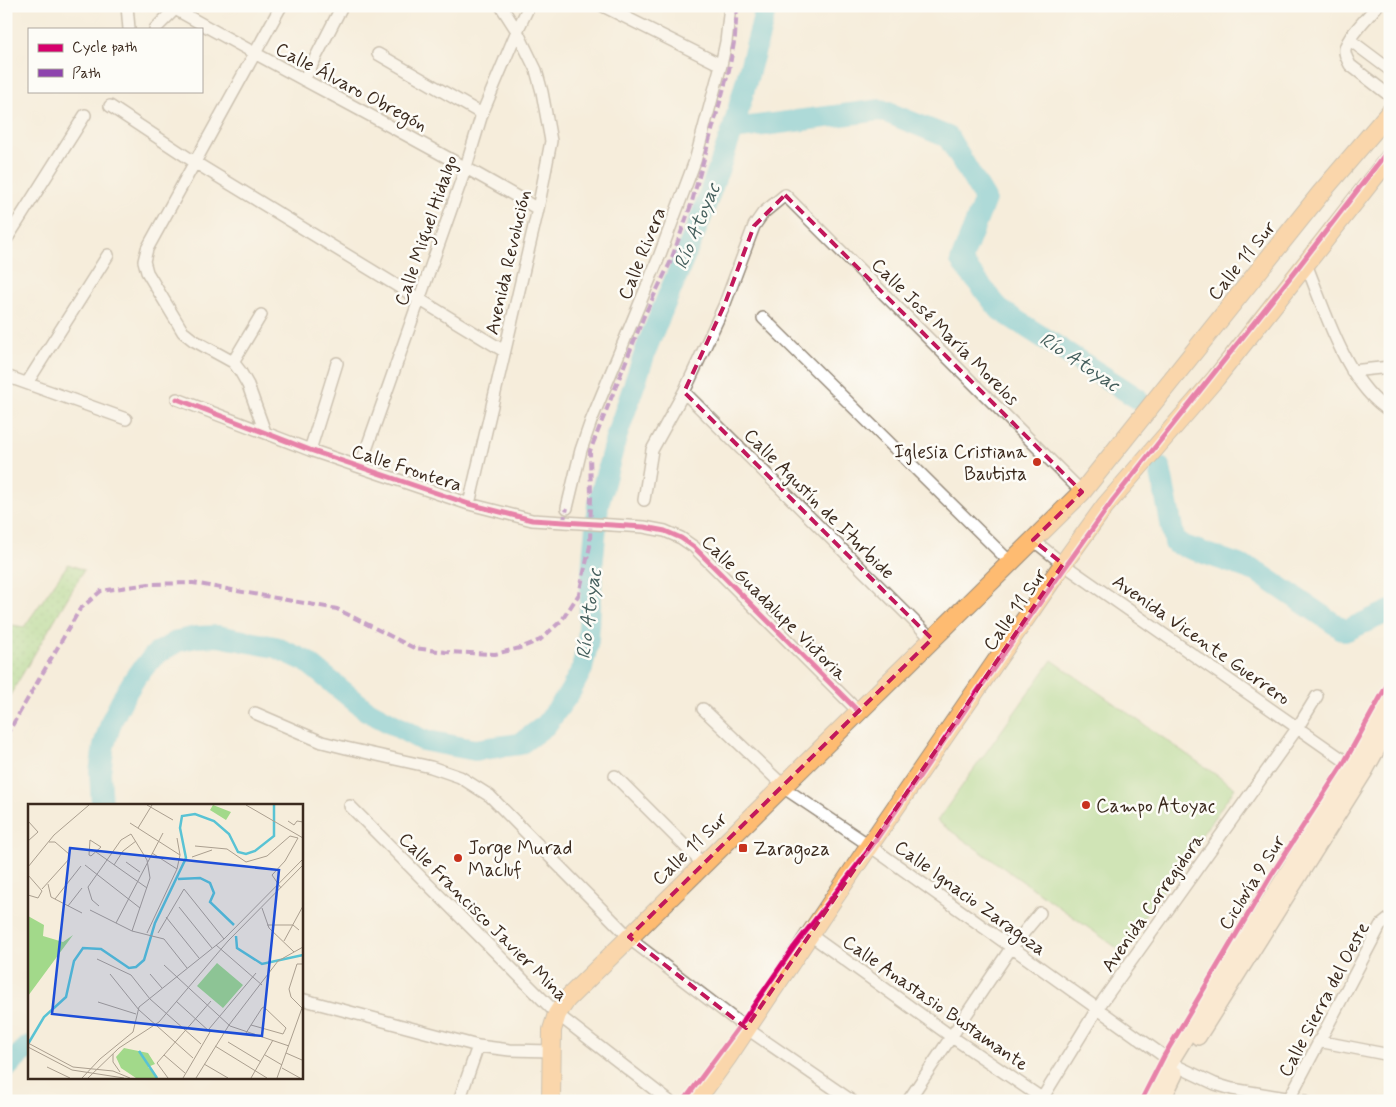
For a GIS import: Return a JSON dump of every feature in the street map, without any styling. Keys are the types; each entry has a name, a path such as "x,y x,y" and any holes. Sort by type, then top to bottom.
{"main road":[{"name":"Calle 11 Sur","path":"551,1101 552,1030 561,1018 567,999 1082,492 1320,194 1390,112"},
{"name":"Calle 11 Sur","path":"693,1101 706,1087 869,846 1105,506 1216,378 1390,157"},
{"path":"1359,768 1390,703"},
{"path":"1150,1101 1175,1064 1359,768 1390,726"},
{"path":"1162,1101 1175,1064"}],"street":[{"path":"127,6 130,28"},
{"path":"265,432 248,385 240,371 233,362 193,340 183,332 147,272 144,261 147,249 281,6"},
{"path":"304,80 342,6"},
{"name":"Avenida Revolución","path":"469,504 538,209 551,141 536,70 517,30 501,6"},
{"name":"Calle Miguel Hidalgo","path":"360,467 466,167 482,114 529,6"},
{"path":"603,6 722,65"},
{"name":"Calle Rivera","path":"566,508 581,450 591,421 682,200 695,161 722,65 730,6"},
{"path":"1377,6 1350,40 1345,49 1346,58 1350,65 1390,96"},
{"path":"156,28 176,8"},
{"name":"Calle Álvaro Obregón","path":"176,8 255,54 466,167 538,209"},
{"path":"1350,40 1390,70"},
{"path":"378,54 482,114"},
{"path":"110,106 196,163 504,351"},
{"path":"6,240 85,115"},
{"name":"Calle José María Morelos","path":"684,392 724,306 754,226 763,213 785,195 1082,492"},
{"path":"27,383 108,255"},
{"path":"1306,264 1340,350 1368,391 1384,408 1390,411"},
{"path":"233,362 261,315"},
{"path":"763,318 1010,562"},
{"path":"310,450 337,363"},
{"path":"1352,370 1390,367"},
{"path":"6,376 126,419"},
{"path":"644,500 652,450 684,392"},
{"name":"Calle Agustín de Iturbide","path":"684,392 932,639"},
{"name":"Calle Frontera","path":"177,399 310,450 469,504 532,520 635,526"},
{"name":"Calle Guadalupe Victoria","path":"635,526 665,532 682,538 694,547 858,711"},
{"name":"Avenida Vicente Guerrero","path":"1033,540 1063,564 1359,768"},
{"name":"Avenida Corregidora","path":"1045,1099 1098,1009 1318,696"},
{"name":"Calle Ignacio Zaragoza","path":"702,709 784,786 1175,1064 1215,1084 1232,1089 1306,1101"},
{"path":"255,713 322,742 431,767 460,777 490,796 629,938 746,1028 852,1101"},
{"path":"615,776 703,864"},
{"name":"Calle Francisco Javier Mina","path":"350,806 561,1018 666,1100"},
{"path":"908,1101 1011,948 1040,913"},
{"name":"Calle Sierra del Oeste","path":"1289,1099 1380,926 1389,918"},
{"name":"Calle Anastasio Bustamante","path":"809,934 952,1037 1045,1099"},
{"path":"302,999 478,1046 510,1050 551,1051"},
{"path":"1318,1041 1390,1055"},
{"path":"459,1101 478,1046"}],"highlighted area":[{"path":"785,195 1082,492 1033,540 1063,564 746,1028 629,937 932,639 684,392 724,306 754,226"}],"green space":[{"path":"68,564 84,570 6,702 6,624 24,627"},
{"name":"Campo Atoyac","path":"1052,660 1235,788 1120,950 937,821"}],"waterway":[{"name":"Río Atoyac","path":"102,804 100,772 104,745 112,720 124,696 137,675 156,654 178,641 196,637 218,636 275,647 306,661 366,710 422,740 475,750 520,744 546,725 570,692 582,669 588,641 598,505 616,438 648,344 702,215 733,129 766,6"},
{"name":"Río Atoyac","path":"733,129 881,110 948,137 985,199 961,261 1000,310 1137,398"},
{"name":"Río Atoyac","path":"1160,468 1175,543 1256,571 1345,631 1390,611"},
{"name":"Río Atoyac","path":"6,1068 28,1047"}],"marked path":[{"path":"6,736 80,609 101,591 149,584 193,583 337,609 414,648 445,652 495,654 520,648 540,640 562,620 579,594 590,546 590,451 644,316 670,263 691,205 729,70 735,37 737,6"},
{"path":"563,523 567,508"}],"cycle path":[{"path":"684,1101 741,1024 794,947 871,847 1002,656 1113,500 1296,270 1390,148"},
{"path":"177,399 310,450 469,504 532,520 644,527 665,531 681,538 694,547 858,711"},
{"name":"Ciclovía 9 Sur","path":"1141,1101 1164,1056 1272,874 1345,761 1390,680"}],"place":[{"name":"Iglesia Cristiana Bautista","path":"1037,462"},
{"name":"Campo Atoyac","path":"1086,805"},
{"name":"Zaragoza","path":"743,848"},
{"name":"Jorge Murad Macluf","path":"458,858"}]}
